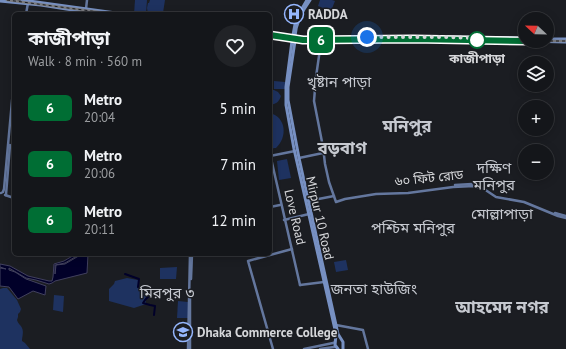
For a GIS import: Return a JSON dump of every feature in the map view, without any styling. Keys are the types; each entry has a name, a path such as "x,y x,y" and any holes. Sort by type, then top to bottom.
{"main road":[{"path":"0,0 84,12"},
{"path":"22,0 108,12"},
{"path":"294,38 294,27 299,13 307,0"},
{"path":"296,150 289,112 288,89 296,27 303,10 310,0"},
{"path":"272,36 320,42 518,38"},
{"path":"294,38 367,37 566,41"},
{"path":"554,40 566,41"},
{"name":"Mirpur 10 Road","path":"296,150 338,334 343,342 343,348"},
{"name":"Mirpur 10 Road","path":"296,150 312,223"},
{"name":"Mirpur 10 Road","path":"320,258 337,348"},
{"path":"336,340 341,338"}],"street":[{"path":"86,9 87,0"},
{"path":"26,12 28,4"},
{"path":"308,201 334,196 327,175 314,101 320,42"},
{"path":"6,195 12,101"},
{"path":"12,117 7,173 3,192 0,193 12,197"},
{"path":"272,156 296,150"},
{"path":"299,158 323,153"},
{"name":"Love Road","path":"272,165 300,285 324,282"},
{"name":"৬০ ফিট রোড","path":"334,196 336,201 373,193 408,192 471,184 478,185 502,197 528,202 566,217"},
{"name":"Love Road","path":"277,188 284,220"},
{"path":"272,207 280,205"},
{"path":"284,220 309,214"},
{"path":"272,254 291,249"},
{"path":"189,320 191,256"},
{"path":"189,349 191,256"},
{"path":"266,256 248,261 273,349"},
{"path":"336,325 363,330 368,349"},
{"path":"304,349 333,343 336,340"},
{"path":"320,349 334,346 337,348"}],"shaded area":[{"path":"135,0 147,0 146,12 134,12"},
{"path":"150,0 165,0 163,12 148,12 147,8"},
{"path":"320,0 335,1 331,11 318,6"},
{"path":"274,81 285,82 285,89 274,89"},
{"path":"272,90 278,92 281,96 272,104"},
{"path":"272,114 279,119 284,128 284,133 280,144 272,149"},
{"path":"287,159 291,178 279,180 277,161"},
{"path":"73,256 77,256 65,263 55,265 55,274 56,265 65,264 79,256 88,256 87,273 55,281 49,284 26,278 9,268 9,270 26,279 46,286 45,295 33,291 18,299 9,287 0,286 0,268 6,269 0,267 0,264 10,266 28,276 52,281 54,264 64,261"},
{"path":"346,260 348,270 336,272 334,262"},
{"path":"177,267 176,279 160,279 160,268"},
{"path":"127,278 138,280 138,285 143,289 150,290 151,294 145,298 146,304 134,308 109,301 109,289 115,281"},
{"path":"7,288 17,300 21,309 17,320 23,330 22,341 30,349 0,349 0,289"},
{"path":"54,295 64,296 63,312 53,310"},
{"path":"178,301 188,302 188,318 177,318"}],"waterway":[{"path":"125,274 139,279 138,287 150,290 152,293 143,303 155,306 154,315"}],"railway":[{"path":"7,0 99,12"},
{"path":"272,35 303,39 518,39"},
{"path":"554,41 566,41"}],"metro line":[{"name":"6","path":"272,35 303,40 413,39 518,41"}],"place":[{"name":"RADDA","path":"294,14"},
{"name":"কাজীপাড়া","path":"477,40"},
{"name":"Dhaka Commerce College","path":"183,332"}],"district":[{"name":"খৃষ্টান পাড়া","path":"339,81"},
{"name":"মনিপুর","path":"407,126"},
{"name":"বড়বাগ","path":"342,148"},
{"name":"দক্ষিণ মনিপুর","path":"494,176"},
{"name":"মোল্লাপাড়া","path":"502,213"},
{"name":"পশ্চিম মনিপুর","path":"413,227"},
{"name":"জনতা হাউজিং","path":"374,288"},
{"name":"মিরপুর ৩","path":"167,292"},
{"name":"আহমেদ নগর","path":"502,307"}],"route":[{"path":"367,37 449,37 473,38 477,40"}]}
